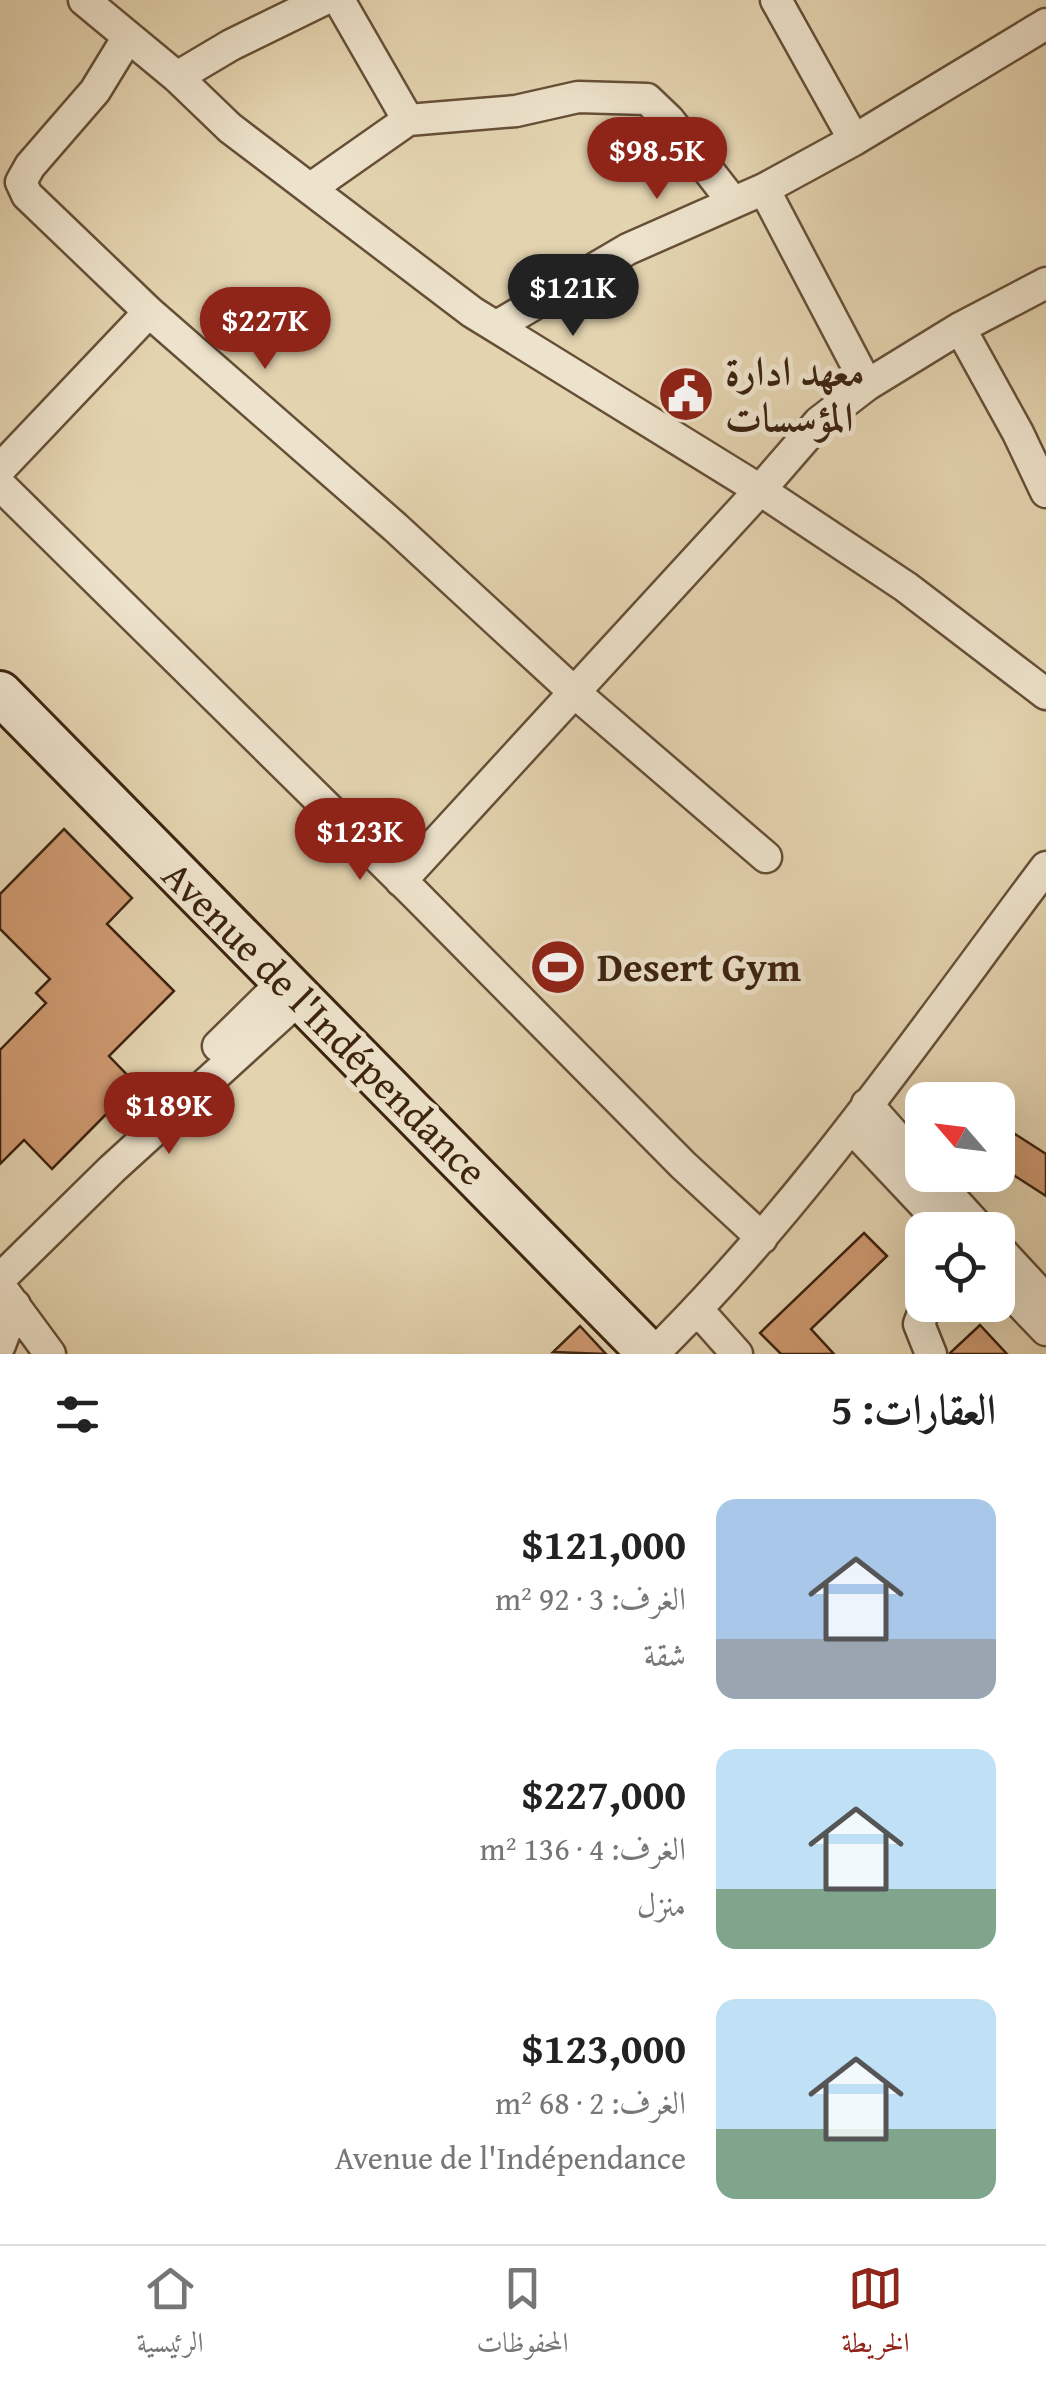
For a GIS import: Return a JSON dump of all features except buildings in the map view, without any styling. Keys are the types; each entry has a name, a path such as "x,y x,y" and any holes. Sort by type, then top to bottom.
{"main road":[{"name":"Avenue de l'Indépendance","path":"0,692 652,1354"}],"street":[{"path":"84,0 177,77 230,128 456,300 760,490 906,588 1046,694"},
{"path":"177,77 231,45 323,0"},
{"path":"339,0 408,120"},
{"path":"776,0 854,140"},
{"path":"497,326 628,249 764,189 854,140 1046,20 1037,0"},
{"path":"128,37 95,91 30,166 21,182 27,195 149,312 366,501 574,692 766,857"},
{"path":"311,188 408,120 516,111 578,97 646,99 670,120 732,202"},
{"path":"764,189 867,384"},
{"path":"400,881 819,422 867,384 960,328 1046,283"},
{"path":"0,469 149,312"},
{"path":"960,328 1046,492"},
{"path":"0,485 683,1166 762,1238"},
{"path":"652,1354 698,1310 762,1238 1046,867"},
{"path":"0,1250 292,990"},
{"path":"0,1345 5,1290 112,1169 292,990"},
{"path":"859,1116 905,1153"},
{"path":"859,1116 934,1212"},
{"path":"946,1192 964,1212"},
{"path":"1015,1266 1046,1300"},
{"path":"5,1290 50,1354"},
{"path":"1015,1298 1046,1330"},
{"path":"698,1310 736,1354"},
{"path":"919,1322 931,1354"}],"place":[{"name":"معهد ادارة المؤسسات","path":"686,394"},
{"name":"Desert Gym","path":"558,967"}]}
